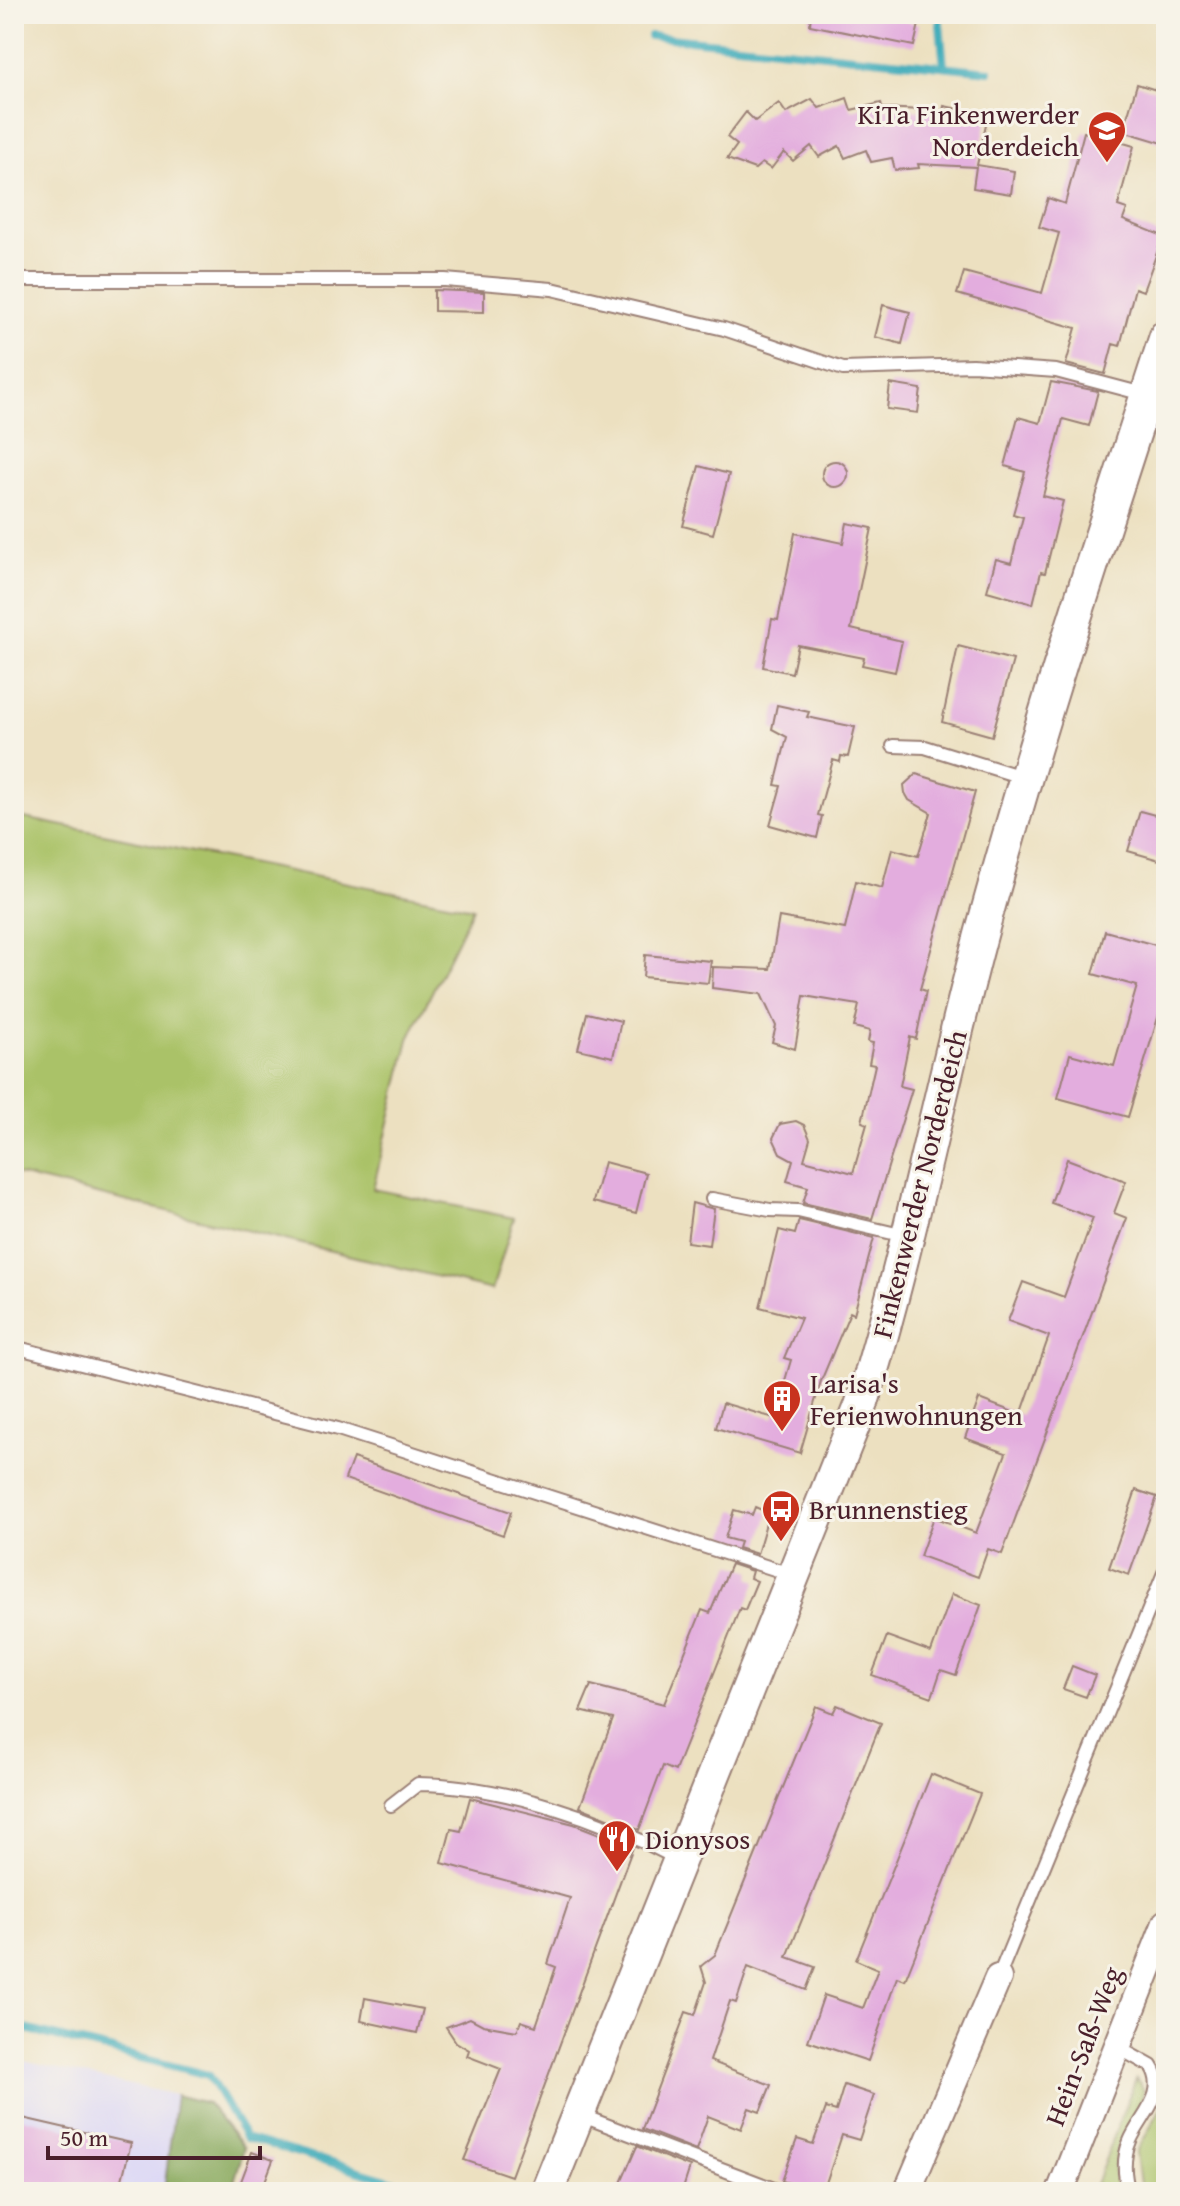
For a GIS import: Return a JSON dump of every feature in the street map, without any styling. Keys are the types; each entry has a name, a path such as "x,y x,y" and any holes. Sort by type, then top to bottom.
{"street":[{"name":"Finkenwerder Norderdeich","path":"547,2192 861,1406 908,1237 947,1066 1025,778 1166,336"},
{"name":"Hein-Saß-Weg","path":"1060,2192 1166,1923"},
{"path":"907,2192 998,1978"}],"lane":[{"path":"14,280 445,280 552,289 724,329 843,369 973,365 1056,371 1147,395"},
{"path":"893,746 925,747 1025,778"},
{"path":"712,1199 808,1213 908,1237"},
{"path":"14,1347 338,1429 793,1575"},
{"path":"998,1978 1166,1568"},
{"path":"391,1805 418,1784 469,1787 640,1838 678,1859"},
{"path":"1117,2047 1151,2066 1158,2085 1154,2099 1127,2149 1125,2168 1129,2192"},
{"path":"578,2114 782,2192"}],"shaded area":[{"path":"14,2059 176,2095 165,2192 14,2192"}],"green space":[{"path":"14,816 473,908 409,1039 373,1189 514,1218 492,1290 14,1174"},
{"path":"1136,2078 1144,2090 1140,2105 1118,2146 1115,2173 1118,2192 1093,2192"},
{"path":"176,2095 207,2103 244,2148 231,2192 164,2192"},
{"path":"1166,2099 1166,2192 1141,2192 1136,2153"}],"building":[{"path":"811,14 870,14 919,24 914,46 810,25"},
{"path":"1137,84 1166,93 1166,144 1123,131"},
{"path":"847,98 851,110 881,103 882,108 943,111 944,106 988,115 977,165 1014,171 1011,194 973,188 976,167 918,164 919,168 895,170 892,158 871,162 866,150 845,158 839,146 819,157 811,146 793,161 784,152 771,169 762,163 755,169 727,159 737,145 727,137 746,112 755,121 779,103 786,113 812,99 819,108"},
{"path":"1084,132 1134,146 1118,206 1127,209 1123,220 1163,236 1143,291 1135,288 1120,346 1113,344 1105,374 1066,364 1076,328 957,294 964,272 1042,293 1059,233 1039,227 1048,198 1065,204"},
{"path":"434,290 484,292 484,312 434,311"},
{"path":"883,305 910,312 902,344 875,337"},
{"path":"1051,382 1098,391 1089,426 1063,419 1043,496 1063,501 1045,573 1041,572 1033,604 987,591 996,559 1011,563 1023,517 1013,514 1025,472 1005,466 1018,417 1040,423"},
{"path":"890,384 921,389 918,413 887,409"},
{"path":"835,461 844,465 848,474 844,483 835,487 826,483 822,474 826,465"},
{"path":"699,466 729,474 713,534 683,526"},
{"path":"847,523 872,528 851,629 902,641 895,672 862,665 864,658 798,645 792,673 763,667 772,619 778,620 795,533 843,543"},
{"path":"958,646 1013,660 992,736 942,722"},
{"path":"777,705 809,712 807,717 855,727 848,757 841,756 840,762 833,760 818,815 822,816 817,838 770,825 781,786 775,785 787,737 772,729"},
{"path":"916,774 975,792 920,989 926,991 916,1039 910,1037 900,1086 912,1089 872,1219 803,1203 808,1187 787,1181 793,1160 780,1153 773,1138 780,1124 796,1121 804,1125 810,1139 804,1160 853,1173 867,1124 862,1122 875,1065 869,1064 873,1043 868,1042 870,1031 854,1027 859,1005 804,996 795,1049 772,1042 776,1026 761,994 712,988 713,967 770,969 779,917 845,929 856,881 882,888 892,849 918,856 931,813 909,800 905,793 904,785"},
{"path":"1140,811 1166,818 1166,862 1128,851"},
{"path":"1105,931 1166,948 1166,991 1128,1117 1058,1098 1070,1054 1114,1066 1137,986 1093,974"},
{"path":"645,955 711,961 708,983 643,977"},
{"path":"587,1013 621,1021 613,1057 578,1049"},
{"path":"1067,1159 1126,1181 1114,1213 1127,1218 1002,1554 988,1549 978,1577 920,1556 934,1517 976,1533 1006,1453 965,1438 979,1399 1021,1415 1049,1336 1008,1321 1023,1282 1064,1297 1093,1218 1051,1203"},
{"path":"604,1162 646,1173 636,1213 593,1202"},
{"path":"692,1203 714,1209 709,1245 687,1242"},
{"path":"799,1220 874,1238 854,1314 850,1312 821,1381 800,1453 716,1428 723,1403 774,1418 791,1360 784,1358 801,1318 760,1307 779,1230 795,1234"},
{"path":"353,1458 511,1512 503,1535 345,1479"},
{"path":"1136,1490 1157,1497 1129,1575 1109,1568"},
{"path":"755,1507 769,1513 757,1554 738,1548 740,1542 725,1538 734,1510 752,1515"},
{"path":"731,1564 752,1571 750,1578 757,1581 745,1610 740,1608 675,1771 663,1766 639,1830 580,1807 613,1719 580,1711 591,1685 664,1704 702,1610 710,1613"},
{"path":"952,1594 981,1605 956,1675 941,1670 932,1697 872,1675 887,1636 931,1652"},
{"path":"1072,1666 1095,1675 1086,1697 1063,1689"},
{"path":"837,1705 881,1723 787,1957 815,1967 806,1990 748,1967 736,2003 730,2001 710,2061 771,2085 760,2112 749,2108 741,2129 708,2116 696,2150 642,2129 686,2012 695,2015 706,1982 701,1966 715,1955 816,1706 833,1713"},
{"path":"931,1774 980,1794 905,1980 897,1977 868,2061 808,2041 824,1995 863,2008 878,1969 856,1960"},
{"path":"470,1798 574,1824 633,1847 511,2176 464,2160 501,2069 467,2056 469,2050 456,2042 446,2027 470,2018 483,2025 517,2031 521,2021 536,2026 556,1967 548,1964 570,1898 442,1863 451,1829 461,1831"},
{"path":"365,1998 423,2009 417,2033 361,2021"},
{"path":"844,2085 874,2095 859,2140 842,2135 823,2192 782,2181 797,2139 813,2144 826,2108 836,2111"},
{"path":"14,2116 131,2143 119,2192 14,2192"},
{"path":"637,2146 690,2167 682,2192 617,2192"},
{"path":"252,2152 273,2160 261,2192 237,2192"}],"waterway":[{"path":"939,14 944,66"},
{"path":"650,36 989,71"},
{"path":"14,2026 208,2075 246,2138 418,2188"}],"place":[{"name":"KiTa Finkenwerder Norderdeich","path":"1107,164"},
{"name":"Larisa's Ferienwohnungen","path":"782,1433"},
{"name":"Brunnenstieg","path":"781,1543"},
{"name":"Dionysos","path":"617,1873"}]}
